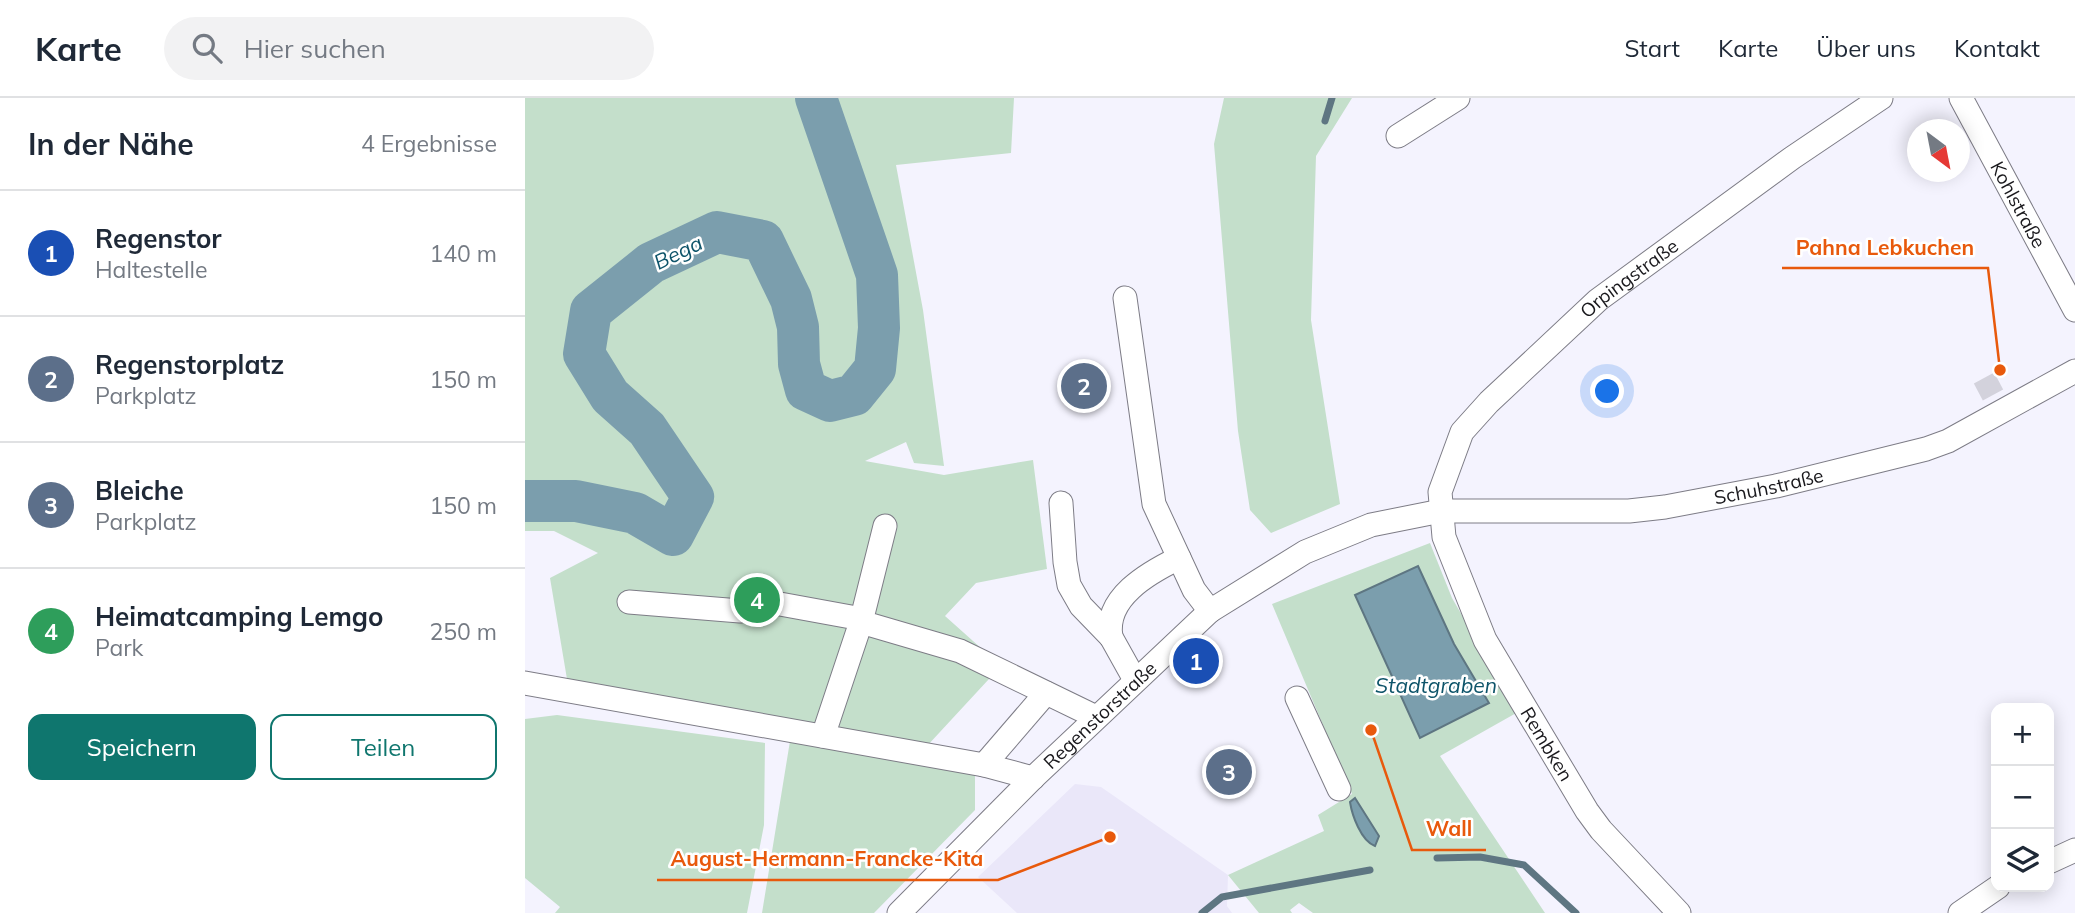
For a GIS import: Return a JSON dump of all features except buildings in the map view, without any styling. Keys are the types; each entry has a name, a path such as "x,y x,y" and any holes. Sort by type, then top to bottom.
{"street":[{"path":"1398,136 1458,98"},
{"name":"Orpingstraße","path":"1441,511 1440,492 1462,432 1496,395 1598,300 1792,158 1881,98"},
{"name":"Kohlstraße","path":"1961,98 2075,310"},
{"path":"1125,298 1154,504 1196,595 1210,611"},
{"name":"Schuhstraße","path":"1441,511 1629,511 1776,486 1926,449 1948,441 2073,377"},
{"path":"1061,503 1069,585 1081,606 1111,637 1135,680"},
{"name":"Regenstorstraße","path":"899,913 1033,778 1210,611 1305,552 1371,525 1441,511"},
{"name":"Rembken","path":"1441,511 1444,537 1485,640 1587,811 1601,830 1679,913"},
{"path":"823,736 861,620 885,526"},
{"path":"1111,637 1110,620 1118,602 1143,579 1179,558"},
{"path":"629,602 740,611 769,602 861,620 960,651 1096,717"},
{"path":"525,683 984,765 1033,778"},
{"path":"984,765 1047,693"},
{"path":"1297,698 1339,789"},
{"path":"2054,860 2075,850"},
{"path":"1960,913 1991,892"}],"shaded area":[{"path":"1075,784 1101,787 1228,875 1227,906 1232,913 1017,913 978,877"}],"green space":[{"path":"525,98 1014,98 1011,153 896,165 923,310 944,466 914,463 906,442 865,461 944,475 1033,460 1047,569 976,583 945,616 1001,666 927,746 568,685 550,578 598,553 554,531 525,531"},
{"path":"1224,98 1352,98 1316,156 1311,320 1340,504 1271,533 1250,510 1238,431 1214,144"},
{"path":"1430,543 1452,598 1518,712 1440,756 1545,913 1313,913 1299,903 1290,910 1292,913 1259,913 1228,875 1324,831 1318,815 1352,794 1272,604","holes":["1355,595 1454,644 1489,703"]},
{"path":"557,715 765,743 764,825 747,913 555,913 560,907 525,878 525,719"},
{"path":"790,741 975,774 975,810 874,913 762,913"}],"water":[{"name":"Stadtgraben","path":"1418,566 1454,644 1489,703 1420,738 1355,595"},
{"path":"1355,798 1379,836 1375,846 1365,839 1355,820 1350,802"}],"waterway":[{"name":"Bega","path":"525,501 576,501 635,513 673,535 693,497 647,429 610,396 584,354 591,311 651,263 717,232 763,241 791,299 798,327 799,364 806,390 830,401 854,395 875,369 879,328 877,275 816,98"},
{"path":"1325,121 1332,98"},
{"path":"1437,858 1480,857 1524,865 1576,913"},
{"path":"1202,913 1222,897 1370,870"}],"tunnel":[{"path":"1984,378 1993,395"}],"place":[{"name":"Pahna Lebkuchen","path":"2000,370"},
{"name":"Regenstorplatz","path":"1084,386"},
{"name":"Heimatcamping Lemgo","path":"757,600"},
{"name":"Regenstor","path":"1196,661"},
{"name":"Wall","path":"1371,730"},
{"name":"Bleiche","path":"1229,772"},
{"name":"August-Hermann-Francke-Kita","path":"1110,837"}]}
